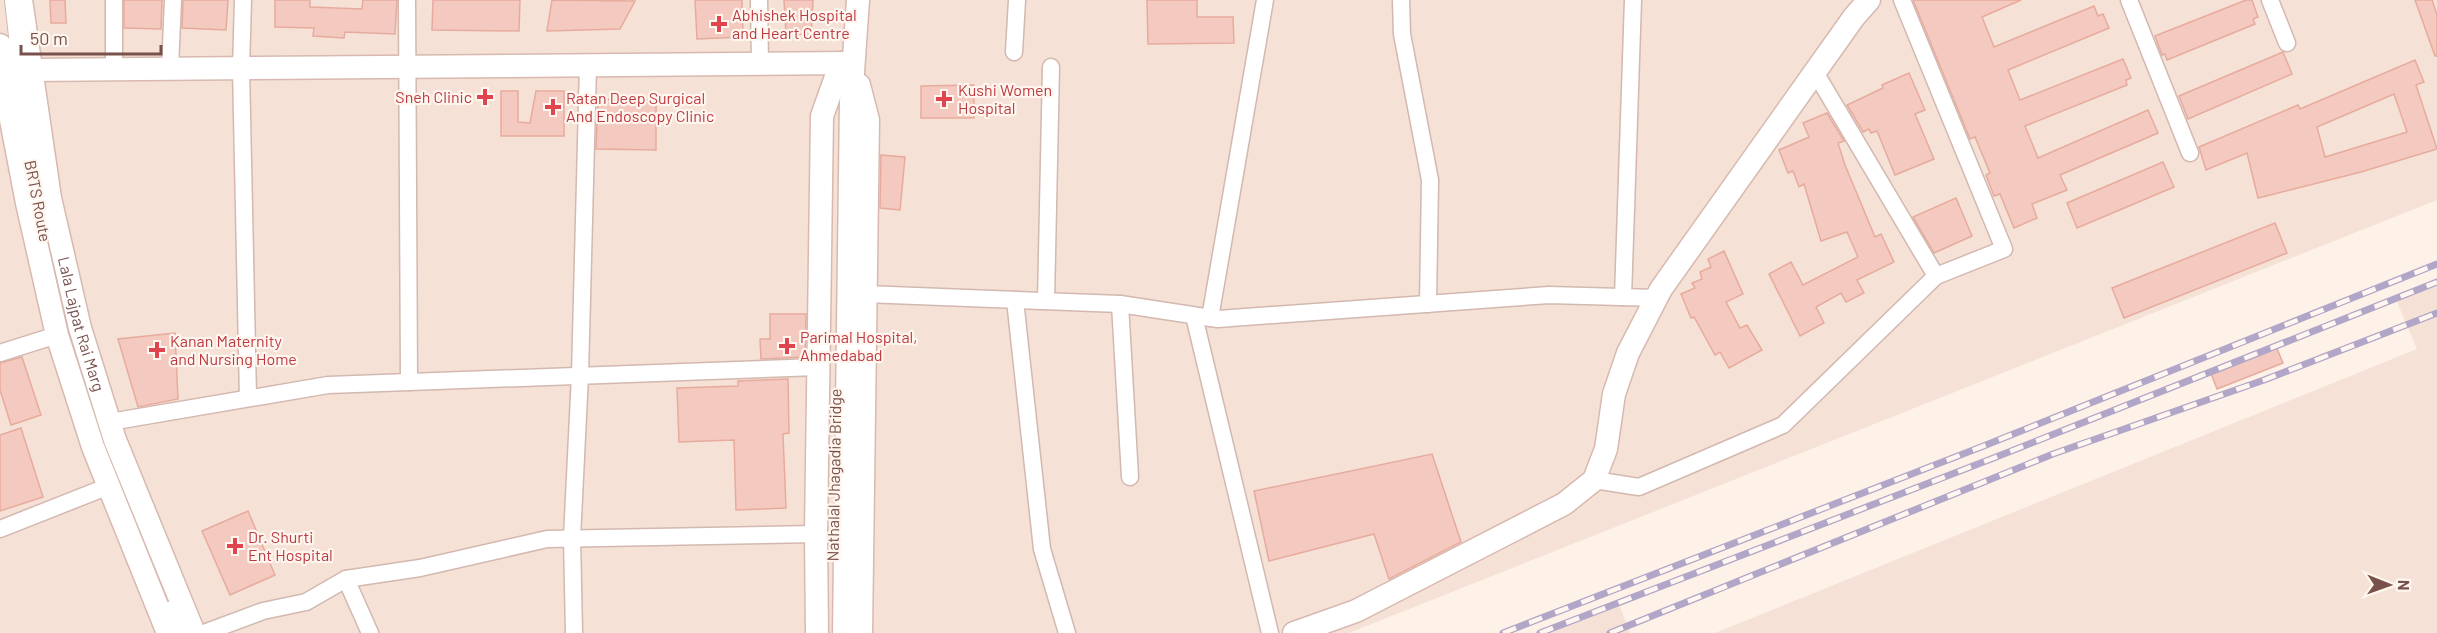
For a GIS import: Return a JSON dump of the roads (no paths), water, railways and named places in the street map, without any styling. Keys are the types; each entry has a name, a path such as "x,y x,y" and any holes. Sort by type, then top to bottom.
{"street":[{"name":"Lala Lajpat Rai Marg","path":"21,0 12,72 27,203 57,335 93,447 168,633"},
{"path":"114,0 114,69"},
{"path":"170,68 173,0"},
{"path":"243,0 241,68 248,398"},
{"path":"407,0 409,382"},
{"path":"759,0 760,64"},
{"path":"845,101 847,63 858,0"},
{"path":"1014,52 1017,0"},
{"path":"1265,0 1202,317 1270,633"},
{"path":"1401,0 1402,34 1430,180 1428,304"},
{"path":"1623,297 1633,0"},
{"path":"1294,633 1356,611 1554,510 1594,480 1606,449 1614,394 1628,353 1656,298 1815,72 1869,0"},
{"path":"1594,480 1639,487 1783,425 1936,276 2004,249 1902,0"},
{"path":"2129,0 2190,153"},
{"path":"2270,0 2287,43"},
{"name":"Lala Lajpat Rai Marg","path":"0,45 12,72 50,198 80,328 110,422 194,633"},
{"path":"12,72 170,68 847,63"},
{"path":"847,63 868,120 861,633"},
{"path":"818,633 816,534 822,116 847,63"},
{"path":"574,633 572,538 580,375 588,65"},
{"path":"1046,301 1052,66"},
{"path":"1815,72 1936,276"},
{"name":"Nathalal Jhagadia Bridge","path":"831,633 845,101"},
{"name":"Nathalal Jhagadia Bridge","path":"844,633 845,101"},
{"path":"865,294 1120,304 1218,319 1549,296 1656,298"},
{"path":"1015,300 1042,549 1067,633"},
{"path":"1120,304 1130,477"},
{"path":"0,353 57,335"},
{"path":"110,422 328,385 818,367"},
{"path":"0,529 109,486"},
{"path":"204,633 263,611 306,602 346,579 420,568 547,539 816,534"},
{"path":"346,579 370,633"}],"lane":[{"name":"BRTS Route","path":"9,0 12,72 42,220"},
{"name":"BRTS Route","path":"46,243 59,298"},
{"path":"163,593 181,633"}],"railway":[{"path":"1503,633 1986,445 2437,264"},
{"path":"1540,633 1991,459 2437,282"},
{"path":"1610,633 2053,454 2264,380 2437,313"}],"place":[{"name":"Abhishek Hospital and Heart Centre","path":"719,24"},
{"name":"Sneh Clinic","path":"485,97"},
{"name":"Kushi Women Hospital","path":"944,99"},
{"name":"Ratan Deep Surgical And Endoscopy Clinic","path":"553,107"},
{"name":"Parimal Hospital, Ahmedabad","path":"787,346"},
{"name":"Kanan Maternity and Nursing Home","path":"157,350"},
{"name":"Dr. Shurti Ent Hospital","path":"235,546"}]}
